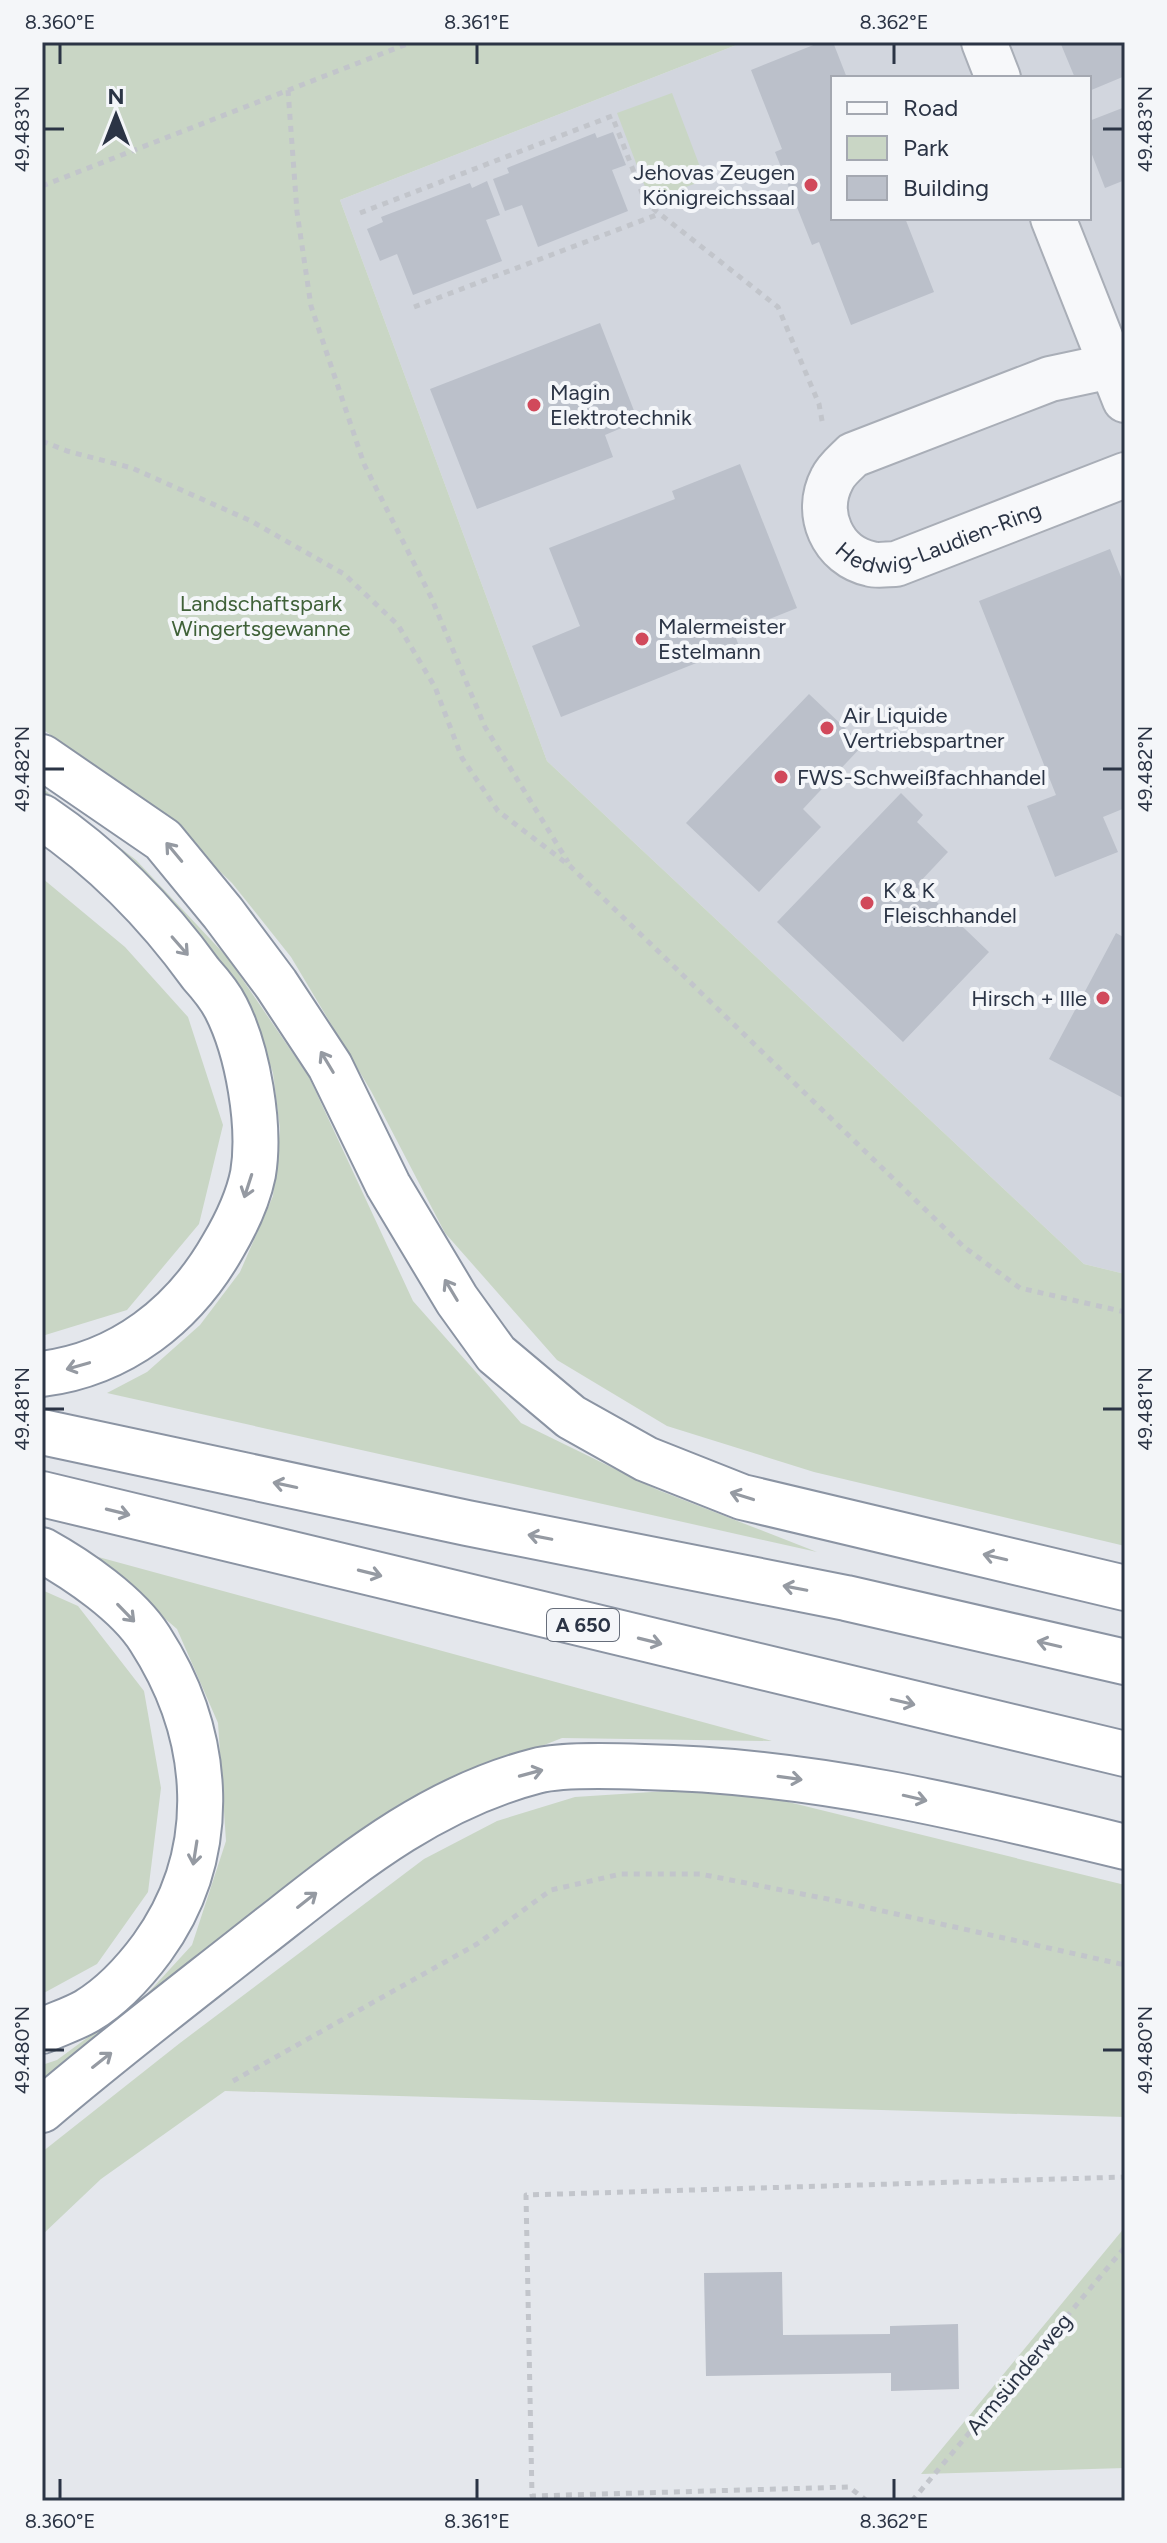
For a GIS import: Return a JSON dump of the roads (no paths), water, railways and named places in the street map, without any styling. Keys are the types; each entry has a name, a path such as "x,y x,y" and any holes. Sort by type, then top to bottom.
{"highway":[{"path":"42,757 163,840 223,913 276,984 330,1066 388,1185 457,1300 496,1354 571,1417 646,1459 742,1497 1125,1588"},
{"path":"42,817 77,841 116,875 186,952 226,1007 246,1065 256,1121 253,1174 236,1224 211,1268 175,1312 142,1338 100,1360 42,1374"},
{"path":"42,1432 437,1517 846,1598 1125,1662"},
{"name":"A 650","path":"42,1494 1125,1754"},
{"path":"42,1550 109,1595 149,1637 183,1701 195,1742 202,1812 193,1867 170,1924 145,1959 88,2011 42,2031"},
{"path":"42,2110 374,1847 435,1810 486,1786 540,1769 623,1766 754,1773 904,1796 1125,1847"}],"street":[{"path":"984,42 997,76"},
{"path":"1054,220 1120,376"},
{"name":"Hedwig-Laudien-Ring","path":"1120,376 1050,379 853,455 833,476 826,496 825,512 836,544 847,554 871,564 896,564 1125,475"}],"place":[{"name":"Jehovas Zeugen Königreichssaal","path":"811,185"},
{"name":"Magin Elektrotechnik","path":"534,405"},
{"name":"Malermeister Estelmann","path":"642,639"},
{"name":"Air Liquide Vertriebspartner","path":"827,728"},
{"name":"FWS-Schweißfachhandel","path":"781,777"},
{"name":"K & K Fleischhandel","path":"867,903"},
{"name":"Hirsch + Ille","path":"1103,998"}],"park label":[{"name":"Landschaftspark Wingertsgewanne","path":"261,616"}]}
